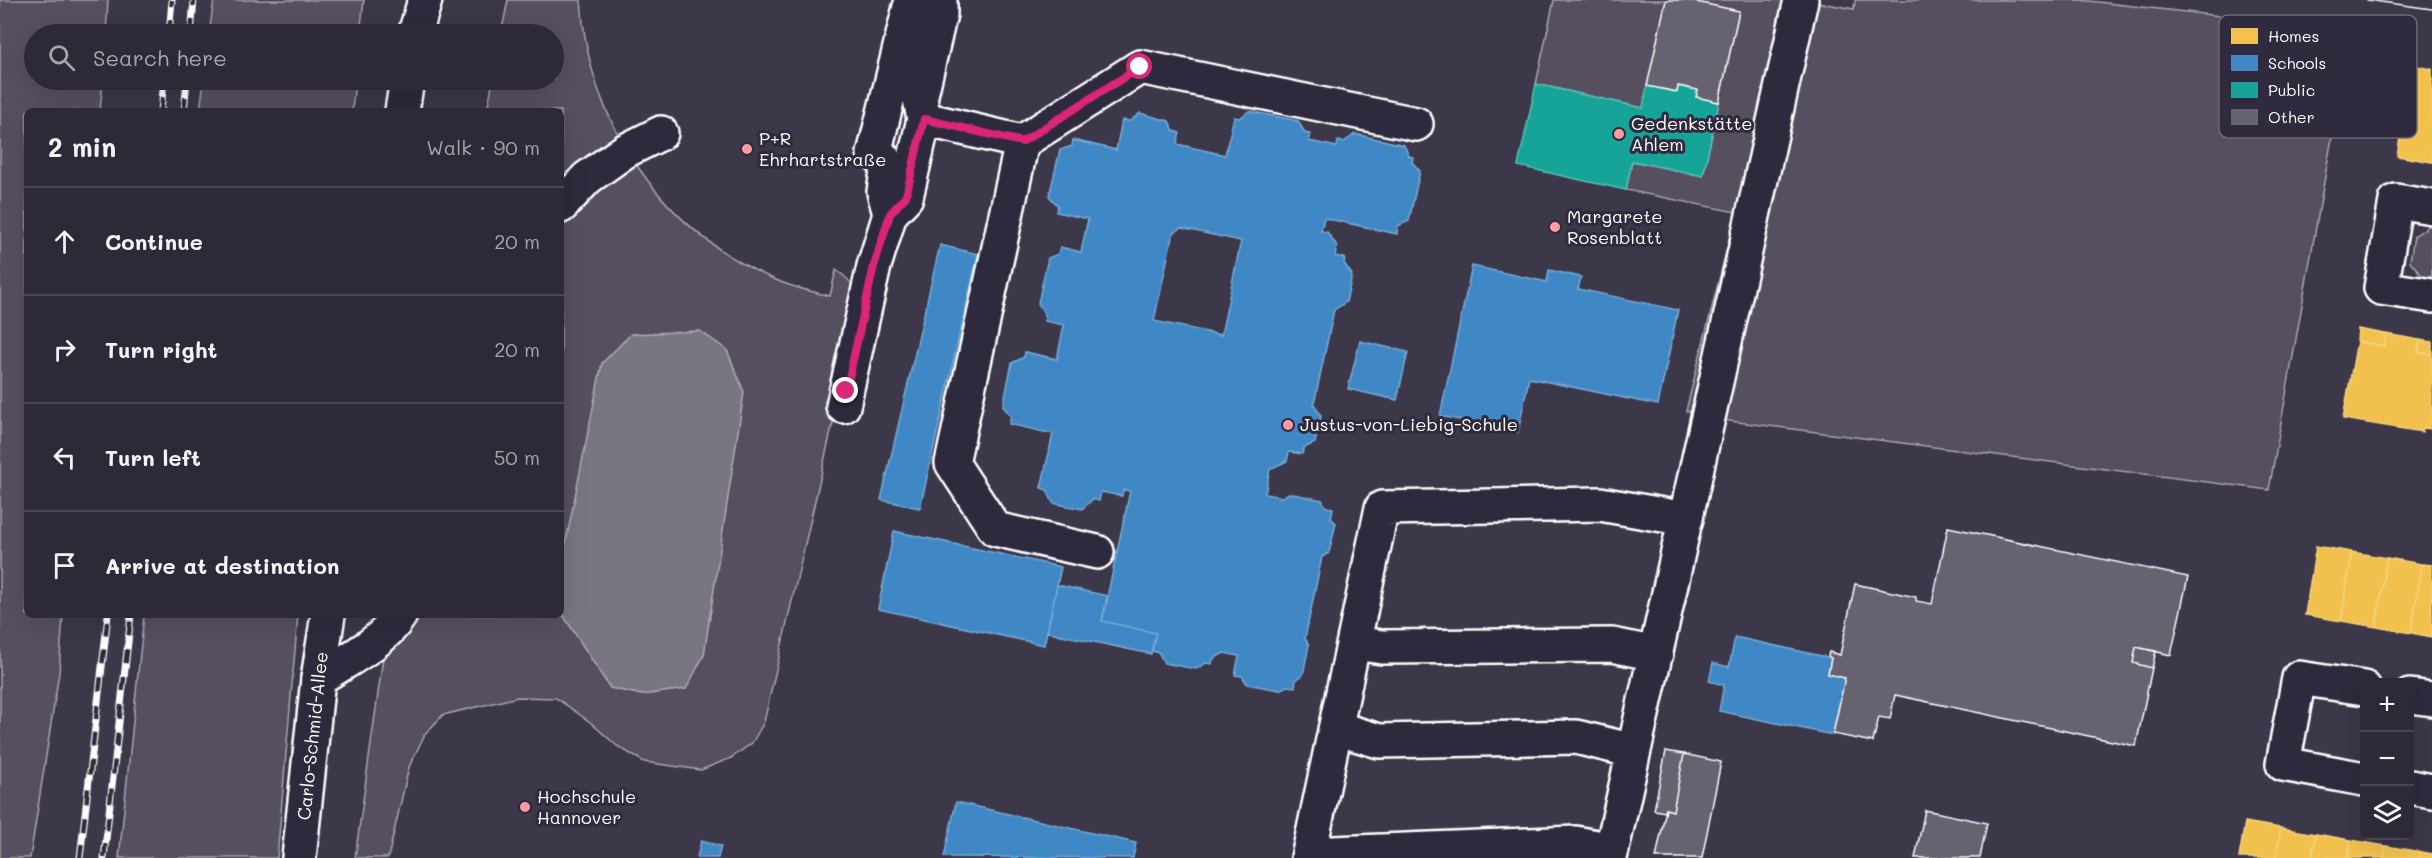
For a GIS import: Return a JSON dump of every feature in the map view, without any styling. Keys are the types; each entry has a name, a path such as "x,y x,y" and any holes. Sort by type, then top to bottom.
{"street":[{"path":"410,0 412,24"},
{"path":"417,24 425,0"},
{"path":"890,214 884,192 888,166 883,158 874,154 910,7 915,0"},
{"path":"843,406 874,266 890,214 906,196 924,119 920,99 940,14 940,0"},
{"path":"1686,519 1600,504 1382,508 1309,856 1575,843 1611,854 1656,654 1686,519 1801,0"},
{"path":"1097,552 994,529 952,463 1022,142 1140,67 1416,123"},
{"path":"402,108 405,90"},
{"path":"924,119 1022,142"},
{"path":"564,203 587,178 625,151 661,133"},
{"path":"2432,207 2396,201 2381,288 2432,296"},
{"name":"Carlo-Schmid-Allee","path":"299,858 318,679 328,618"},
{"path":"318,679 376,640 393,627 398,618"},
{"path":"1354,643 1382,647 1612,645 1656,654"},
{"path":"2360,687 2299,678 2283,764 2360,778"},
{"path":"2414,697 2432,699"},
{"path":"1336,728 1379,741 1576,737 1634,750"},
{"path":"2414,788 2432,791"}],"shaded area":[{"path":"0,0 108,0 107,24 24,24 24,90 102,90 100,108 24,108 24,618 63,618 59,673 30,858 0,858"},
{"path":"214,0 364,0 361,24 210,24"},
{"path":"508,0 581,0 586,44 598,87 614,127 636,165 663,199 694,230 730,256 769,277 830,296 836,270 847,278 853,287 859,310 764,722 752,743 731,758 701,770 644,762 617,746 590,722 556,698 518,697 443,715 425,734 409,767 388,858 355,858 389,618 564,618 564,108 488,108 491,90 564,90 564,24 503,24"},
{"path":"1554,0 1666,0 1643,108 1536,84"},
{"path":"1687,0 1805,0 1854,9 1855,0 2080,0 2219,16 2219,138 2332,138 2269,490 1722,420 1686,411 1736,212 1626,190 1632,161 1703,175 1739,11"},
{"path":"203,90 354,90 352,108 200,108"},
{"path":"2432,224 2432,284 2428,283 2410,261 2414,236"},
{"path":"700,331 727,350 744,392 704,655 686,689 642,695 610,688 564,617 564,551 602,363 631,334"},
{"path":"144,618 298,618 277,858 119,858"}],"building: Homes":[{"path":"2417,66 2432,69 2432,162 2397,156 2400,138 2417,138"},
{"path":"2358,329 2386,334 2384,346 2357,341"},
{"path":"2386,334 2420,340 2418,352 2432,354 2432,429 2423,428 2422,432 2343,419 2357,341 2384,346"},
{"path":"2420,340 2432,342 2432,354 2418,352"},
{"path":"2316,546 2352,552 2341,621 2305,615"},
{"path":"2352,552 2387,558 2376,627 2341,621"},
{"path":"2387,558 2422,564 2411,633 2376,627"},
{"path":"2422,564 2432,565 2432,637 2411,633"},
{"path":"2245,822 2281,828 2276,858 2239,858"},
{"path":"2281,828 2316,834 2312,858 2276,858"},
{"path":"2316,834 2351,840 2348,858 2312,858"},
{"path":"2351,840 2386,846 2384,858 2348,858"},
{"path":"2386,846 2421,852 2420,858 2384,858"},
{"path":"2421,852 2432,854 2432,858 2420,858"}],"building: Schools":[{"path":"1249,111 1298,121 1305,133 1310,134 1309,141 1337,147 1338,141 1344,142 1355,134 1404,145 1409,156 1413,157 1412,162 1420,171 1409,221 1398,226 1397,234 1324,218 1321,231 1327,232 1337,246 1335,256 1345,258 1344,263 1352,275 1346,302 1334,310 1314,404 1321,416 1315,443 1304,448 1302,454 1289,452 1287,461 1270,469 1265,494 1282,497 1289,493 1322,500 1326,507 1333,508 1331,518 1336,523 1329,553 1322,557 1305,638 1309,645 1303,675 1296,680 1295,687 1287,686 1279,690 1247,684 1242,676 1235,675 1239,656 1224,653 1213,659 1212,664 1206,663 1196,669 1164,663 1159,653 1152,651 1156,633 1102,621 1130,491 1123,490 1122,496 1101,492 1099,501 1093,499 1082,509 1053,503 1047,490 1041,488 1053,434 1009,424 1011,417 1003,406 1012,363 1024,357 1025,352 1057,359 1064,325 1044,321 1045,315 1038,303 1048,258 1058,254 1060,247 1081,252 1088,219 1056,212 1058,206 1049,196 1060,150 1072,146 1073,140 1116,150 1122,120 1130,121 1140,113 1169,121 1174,131 1180,133 1177,144 1225,155 1234,117 1240,118","holes":["1181,228 1241,241 1221,335 1154,321 1173,233"]},
{"path":"940,245 978,254 920,508 881,500"},
{"path":"1472,266 1547,282 1549,270 1581,277 1578,289 1678,310 1658,405 1529,378 1518,432 1440,416"},
{"path":"1360,341 1408,352 1397,400 1348,389"},
{"path":"894,531 1061,567 1044,645 878,609"},
{"path":"1057,585 1108,596 1102,621 1156,633 1151,654 1047,632"},
{"path":"1735,637 1831,658 1828,674 1845,678 1833,735 1719,711 1724,685 1709,681 1713,663 1729,667"},
{"path":"956,802 1136,843 1133,858 944,857"},
{"path":"701,841 721,846 718,858 697,858"}],"building: Public":[{"name":"Gedenkstätte Ahlem","path":"1536,84 1643,108 1647,86 1677,92 1678,86 1698,90 1696,97 1719,102 1703,176 1632,161 1626,190 1518,166"}],"building: Other":[{"path":"1666,0 1687,0 1739,11 1719,102 1696,97 1698,90 1678,86 1677,92 1647,86"},
{"path":"1948,527 2188,577 2171,655 2136,647 2133,663 2152,668 2136,746 1895,695 1890,719 1879,717 1873,742 1833,734 1845,678 1828,674 1831,658 1828,656 1829,652 1840,655 1855,584 1916,597 1916,601 1932,604"},
{"path":"2136,647 2156,651 2152,668 2133,663"},
{"path":"1666,751 1684,754 1673,811 1666,809 1665,812 1654,810"},
{"path":"1684,754 1721,762 1702,858 1656,858 1666,809 1673,811"},
{"path":"1925,810 1987,823 1980,858 1915,858"}],"tram line":[{"path":"2367,0 2432,9"}],"railway":[{"path":"170,24 172,0"},
{"path":"192,24 194,0"},
{"path":"161,108 163,90"},
{"path":"184,108 186,90"},
{"path":"80,858 108,618"},
{"path":"104,858 131,618"}],"place":[{"name":"Gedenkstätte Ahlem","path":"1619,134"},
{"name":"P+R Ehrhartstraße","path":"747,149"},
{"name":"Margarete Rosenblatt","path":"1555,227"},
{"name":"Justus-von-Liebig-Schule","path":"1288,425"},
{"name":"Hochschule Hannover","path":"525,807"}],"route":[{"path":"846,391 874,266 890,214 906,196 924,119 1022,142 1140,67"}]}
